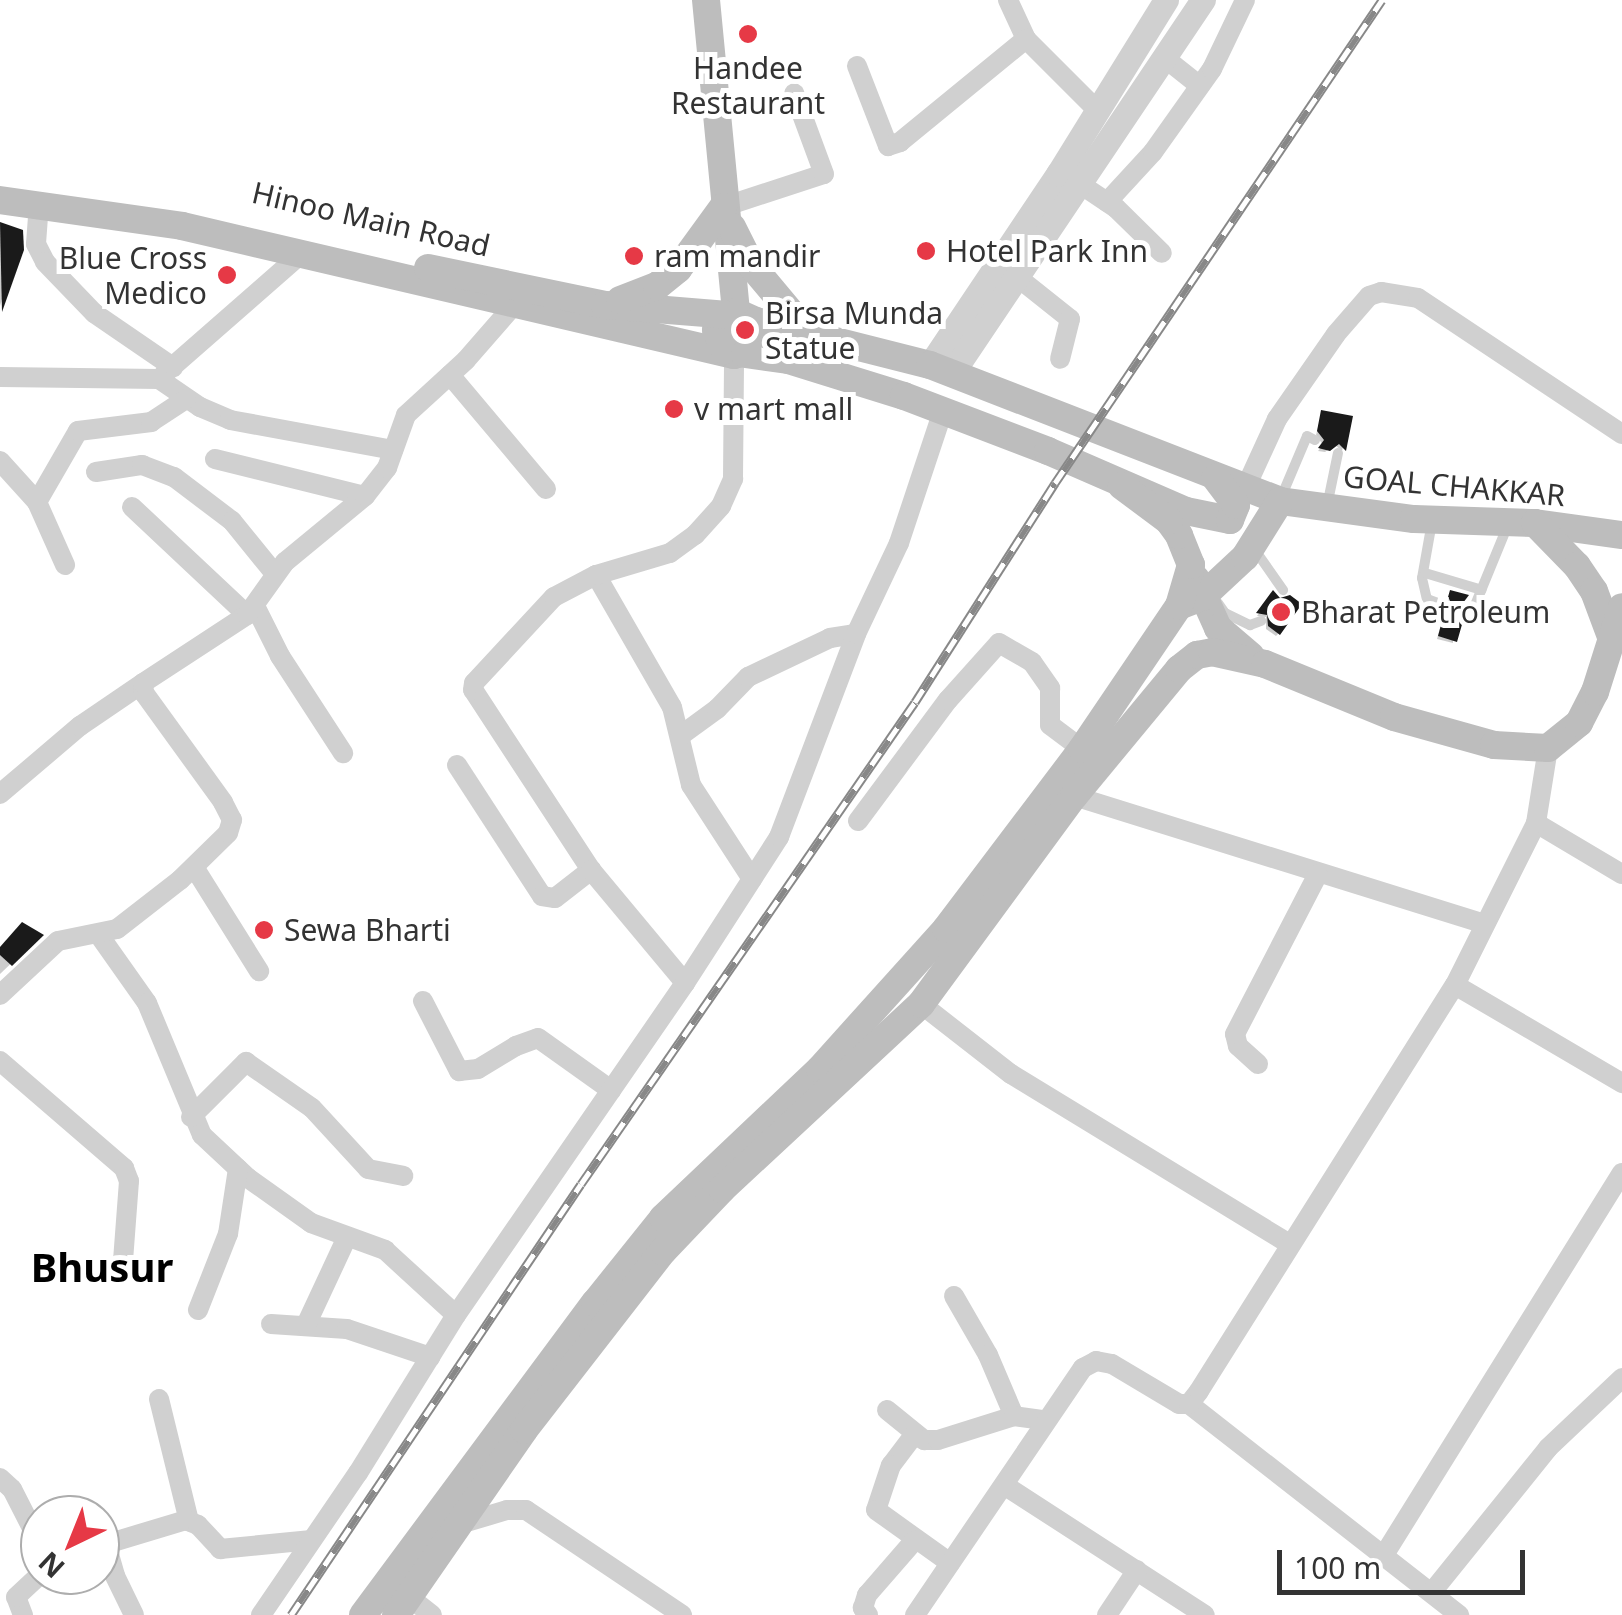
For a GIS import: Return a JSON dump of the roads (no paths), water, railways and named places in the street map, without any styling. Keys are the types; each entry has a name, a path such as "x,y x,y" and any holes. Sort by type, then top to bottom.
{"main road":[{"path":"706,0 723,208 740,316 759,341 735,353"},
{"name":"Hinoo Main Road","path":"0,183 185,209 605,306 740,316 941,369 1066,416"},
{"path":"0,200 182,226 514,305 735,353 788,360 943,411 1186,511 1230,520 1236,504 1215,477"},
{"path":"605,306 658,286 678,269 723,208"},
{"path":"723,208 751,265 808,332"},
{"name":"GOAL CHAKKAR","path":"1066,416 1280,500 1432,521 1522,523 1622,535"},
{"path":"1122,486 1169,521 1192,565 1197,598 1229,641 1265,664"},
{"path":"387,1609 595,1302 663,1218 820,1069 946,929 1197,598 1253,548 1280,500"},
{"path":"1522,523 1578,566 1594,590 1610,634"},
{"path":"387,1609 460,1524 524,1430 663,1252 736,1176 921,1004 1074,796 1179,669 1196,655 1212,652 1265,664 1394,717 1494,745 1548,748 1579,722 1595,692 1610,634 1622,607"}],"street":[{"path":"1008,0 1026,39 1096,109"},
{"path":"941,369 1016,276 1203,0"},
{"path":"1107,202 1153,152 1200,86 1245,0"},
{"path":"941,369 1159,6 1181,35"},
{"path":"857,66 888,146 900,142 1026,39"},
{"path":"1166,59 1200,86"},
{"path":"723,208 824,174 794,93"},
{"path":"1080,184 1107,202 1162,253"},
{"path":"39,203 36,244 45,262 94,313 166,373 186,399 230,420 393,450"},
{"path":"0,377 166,373 300,255"},
{"path":"1016,276 1070,319 1060,359"},
{"path":"1245,489 1277,419 1306,376 1354,310 1382,292 1418,298 1622,434"},
{"path":"0,794 80,726 251,611 275,574 364,496 387,468 406,415 450,376 514,305"},
{"path":"685,983 591,870 473,690 478,675 541,608 596,575 670,553 695,535 721,506 732,480 735,353"},
{"path":"450,376 546,490"},
{"path":"37,502 78,431 152,422 186,399"},
{"path":"261,1615 456,1315 685,983 790,812 856,634 899,544 943,411"},
{"path":"214,459 364,496"},
{"path":"0,461 37,502 65,564"},
{"path":"96,472 142,465 174,477 224,513 275,574"},
{"path":"132,507 251,611 344,753"},
{"path":"596,575 672,707 691,785 752,879"},
{"path":"680,736 717,709 748,678 830,638 856,634"},
{"path":"858,821 948,700 998,643 1032,662 1050,688 1050,725 1082,749"},
{"path":"0,995 58,941 99,935 132,918 228,834 232,820 144,693 143,683"},
{"path":"1190,1404 1455,985 1482,922 1536,824 1548,748"},
{"path":"457,765 542,896 555,898 591,870"},
{"path":"1074,796 1482,922"},
{"path":"1536,824 1622,874"},
{"path":"194,867 258,972"},
{"path":"1258,1064 1238,1046 1236,1034 1318,874"},
{"path":"99,935 147,1003 177,1065 191,1116 202,1135 238,1169 311,1222 385,1250 456,1315"},
{"path":"1455,985 1622,1083"},
{"path":"423,1000 458,1071 478,1069 538,1038 611,1090"},
{"path":"921,1004 1011,1074 1290,1244"},
{"path":"0,1061 124,1168 128,1180 123,1260"},
{"path":"191,1116 246,1062 312,1108 368,1169 403,1176"},
{"path":"198,1310 228,1234 238,1169"},
{"path":"1384,1555 1622,1173"},
{"path":"306,1325 347,1237"},
{"path":"954,1296 988,1355 1014,1416"},
{"path":"271,1324 347,1330 430,1357"},
{"path":"915,1615 1073,1379 1096,1360 1133,1374 1174,1402 1190,1404 1459,1615"},
{"path":"1432,1592 1548,1448 1622,1378"},
{"path":"158,1400 190,1520 220,1550 312,1540"},
{"path":"887,1410 914,1436 938,1440 1014,1416 1044,1420"},
{"path":"914,1436 891,1465 875,1507 881,1517 950,1563"},
{"path":"0,1478 12,1489 20,1505"},
{"path":"1004,1485 1205,1615"},
{"path":"460,1524 507,1510 526,1510 682,1615"},
{"path":"120,1540 190,1520"},
{"path":"868,1615 863,1608 868,1595 914,1541"},
{"path":"1107,1615 1137,1570"},
{"path":"120,1586 134,1615"},
{"path":"387,1609 432,1615"}],"lane":[{"path":"1280,500 1307,436 1315,440"},
{"path":"1326,507 1338,452"},
{"path":"1432,521 1425,573 1427,599 1446,606"},
{"path":"1465,613 1471,615 1522,523"},
{"path":"1253,548 1270,566 1282,590"},
{"path":"1425,573 1482,590"},
{"path":"1197,598 1250,625 1261,622"}],"railway":[{"path":"291,1615 581,1184 915,702 1055,483 1382,0"}],"place":[{"name":"Handee Restaurant","path":"748,34"},
{"name":"Hotel Park Inn","path":"926,251"},
{"name":"ram mandir","path":"634,256"},
{"name":"Blue Cross Medico","path":"227,275"},
{"name":"Birsa Munda Statue","path":"745,330"},
{"name":"v mart mall","path":"674,409"},
{"name":"Bharat Petroleum","path":"1281,612"},
{"name":"Sewa Bharti","path":"264,930"}],"district":[{"name":"Bhusur","path":"102,1267"}]}
